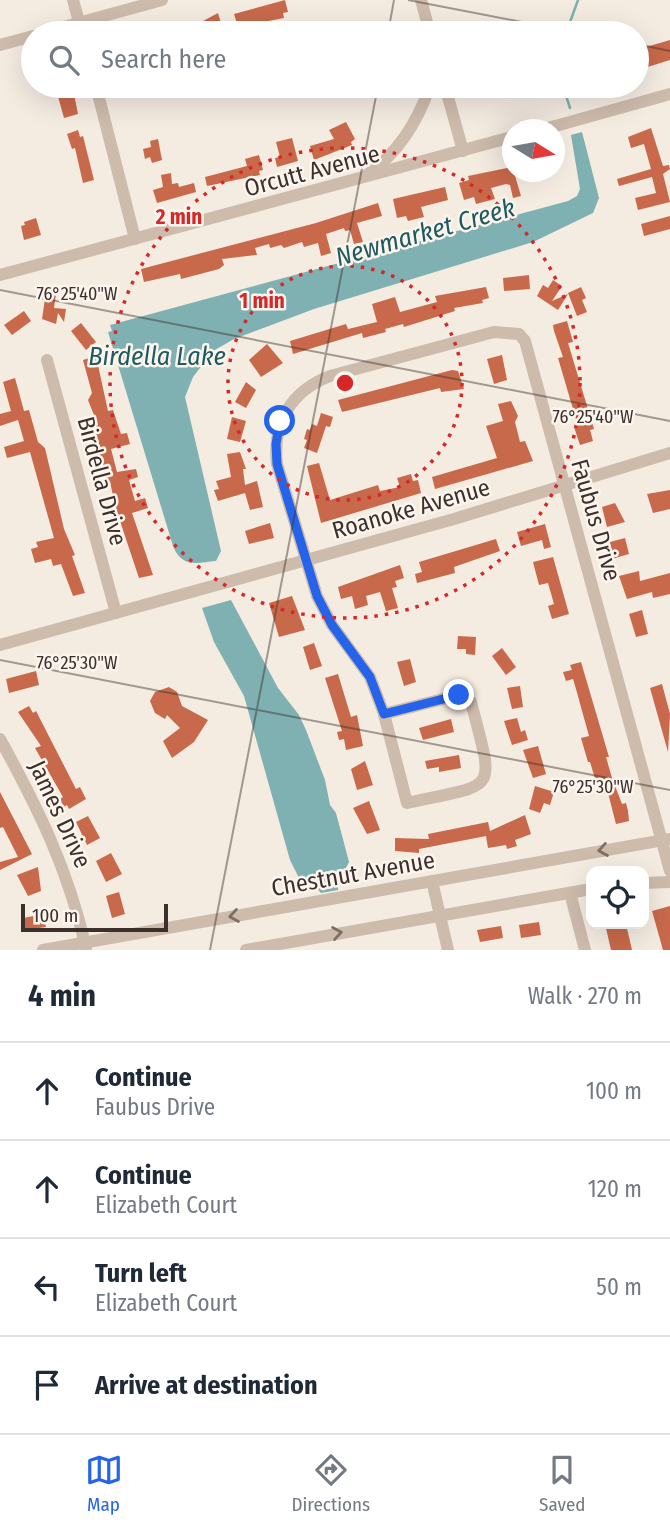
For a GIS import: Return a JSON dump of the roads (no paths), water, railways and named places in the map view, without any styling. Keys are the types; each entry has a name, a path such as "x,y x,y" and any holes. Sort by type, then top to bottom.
{"street":[{"path":"74,0 79,21"},
{"path":"101,21 162,0"},
{"path":"421,0 427,21"},
{"path":"0,45 21,39"},
{"path":"565,124 669,97"},
{"path":"99,98 135,239"},
{"path":"361,179 386,160 406,136 424,98"},
{"path":"448,98 463,151"},
{"name":"Orcutt Avenue","path":"0,275 502,140"},
{"name":"Faubus Drive","path":"306,561 279,474 277,434 280,421 294,399 315,383 330,376 494,332 519,334 525,341 666,839 670,871"},
{"name":"Birdella Drive","path":"47,360 116,612"},
{"name":"Roanoke Avenue","path":"0,645 306,561 670,453"},
{"path":"306,561 324,611 361,662 384,714 407,803 476,788 486,779 488,767 468,698 459,695 384,714"},
{"name":"James Drive","path":"0,739 48,828 73,893 86,946"},
{"name":"Chestnut Avenue","path":"43,950 86,946 666,839"},
{"path":"432,881 447,950"},
{"path":"649,883 670,882"},
{"path":"246,950 586,891"},
{"path":"570,893 585,950"}],"water":[{"name":"Birdella Lake","path":"582,132 599,198 593,213 533,242 314,309 234,339 213,351 193,377 185,397 221,551 216,561 190,562 181,558 173,546 108,332 112,331 110,325 568,201 577,196 580,189 571,135"},
{"path":"231,600 278,688 299,715 325,780 330,805 336,813 349,862 338,883 338,890 321,893 316,887 301,882 290,860 244,696 214,642 202,608"}],"waterway":[{"name":"Newmarket Creek","path":"570,21 578,0"},
{"name":"Newmarket Creek","path":"567,98 570,108"}]}
